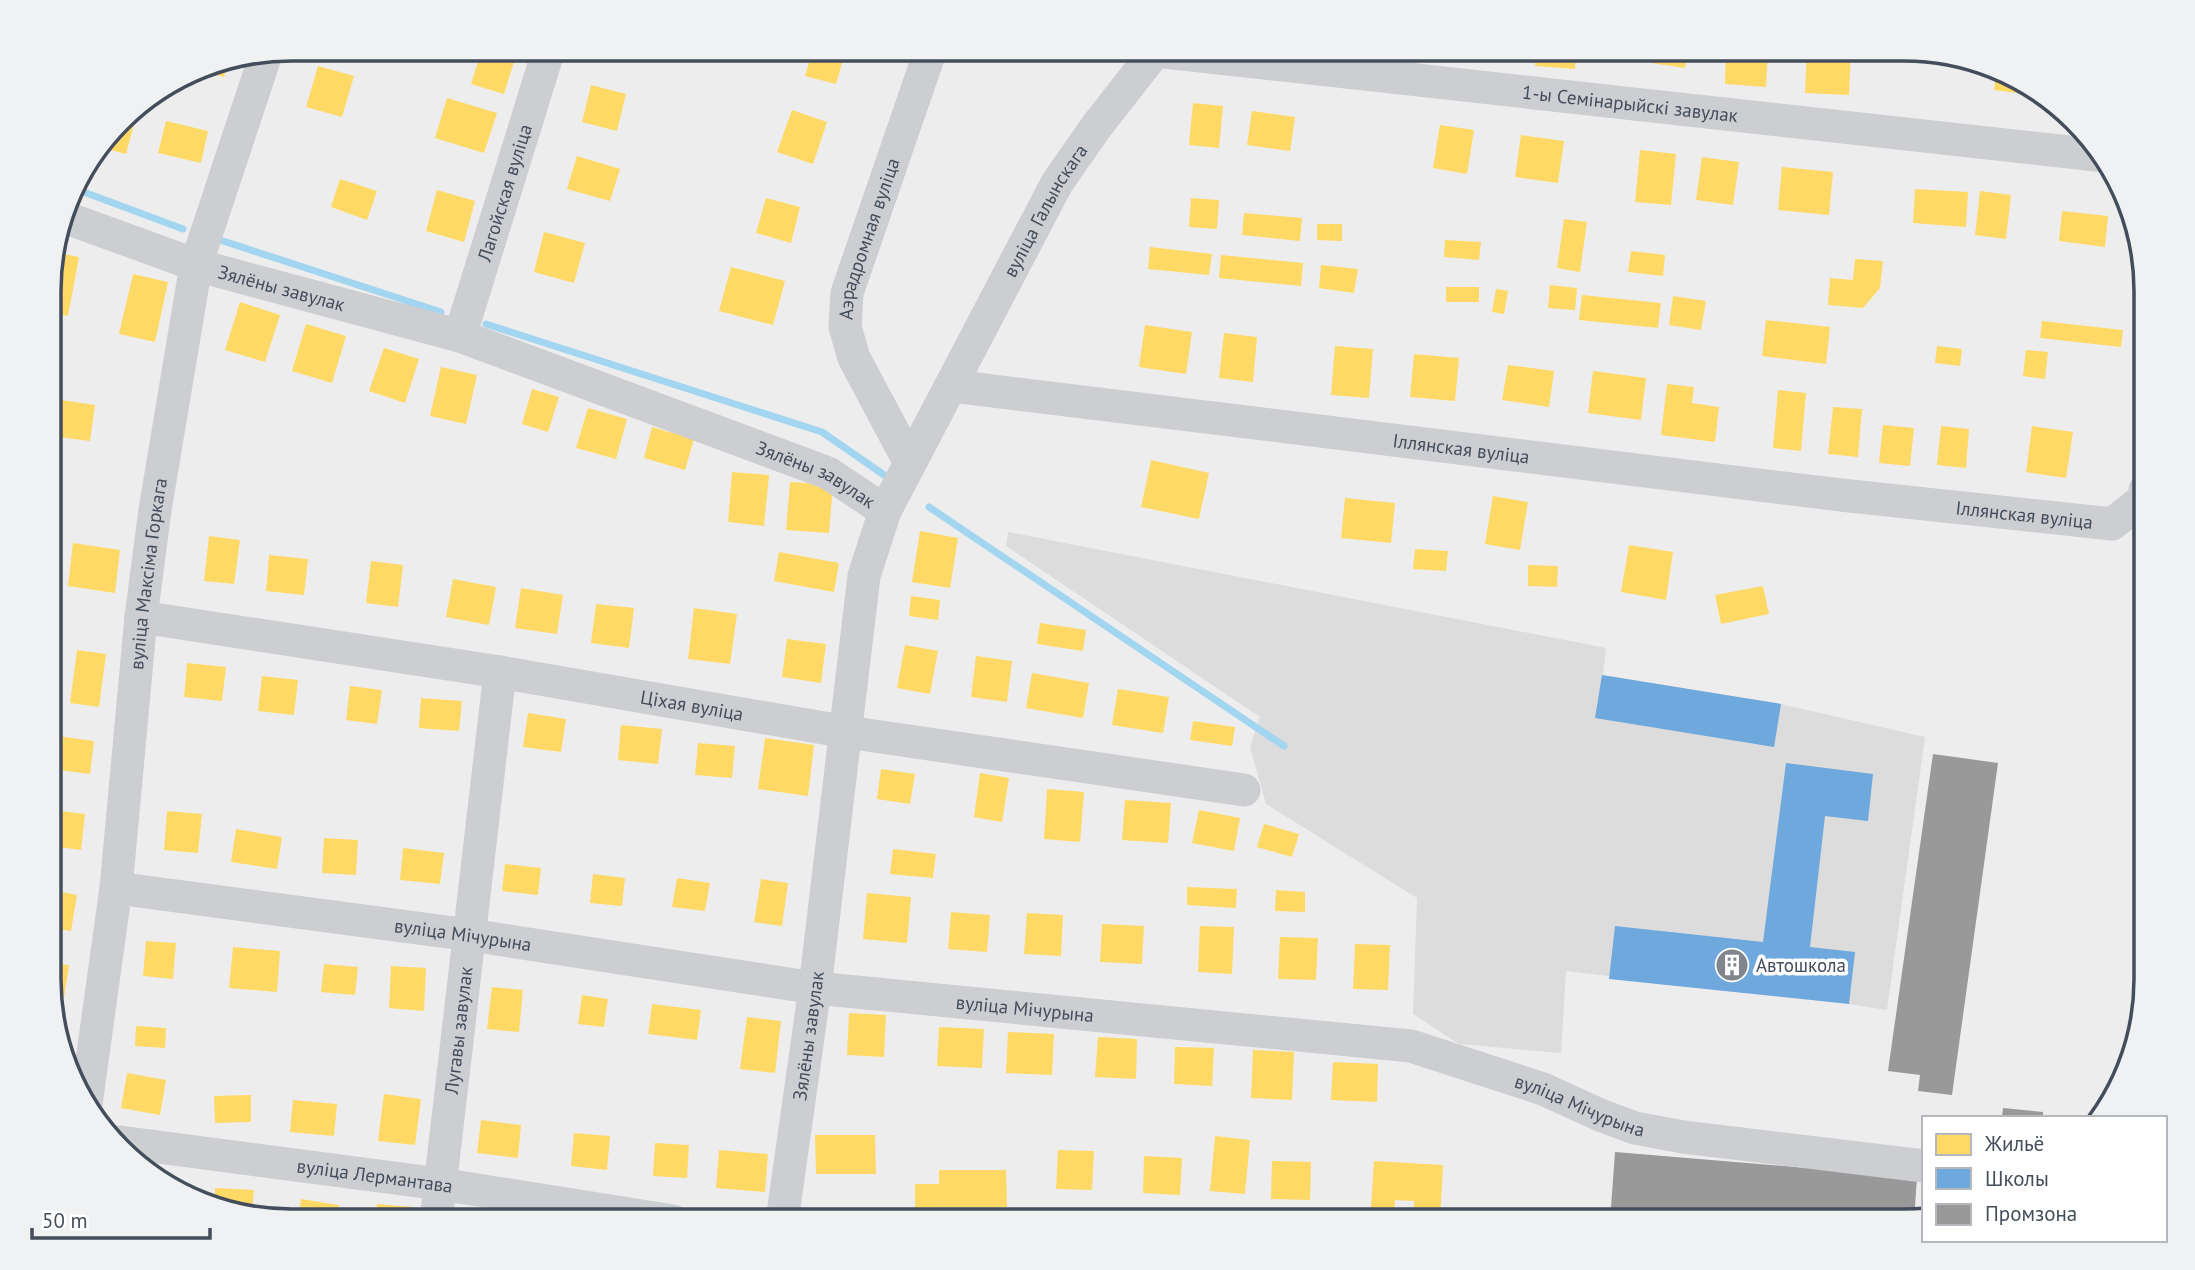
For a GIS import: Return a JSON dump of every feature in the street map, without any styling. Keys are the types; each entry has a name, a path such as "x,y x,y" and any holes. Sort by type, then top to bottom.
{"street":[{"name":"Лагойская вуліца","path":"460,336 545,61"},
{"name":"Аэрадромная вуліца","path":"911,463 854,358 845,327 847,293 927,61"},
{"name":"вуліца Галынскага","path":"951,386 1057,183 1147,61"},
{"name":"1-ы Семінарыйскі завулак","path":"1254,61 2088,154"},
{"name":"вуліца Максіма Горкага","path":"88,1087 116,888 141,617 155,510 196,265 263,63"},
{"name":"Зялёны завулак","path":"73,221 196,265 460,336 828,473 885,510 864,576 815,988 784,1209"},
{"path":"885,510 951,386"},
{"name":"Іллянская вуліца","path":"951,386 1840,495 2112,524 2133,506"},
{"name":"Ціхая вуліца","path":"141,617 500,672 847,732 1244,790"},
{"name":"Лугавы завулак","path":"437,1209 500,672"},
{"name":"вуліца Мічурына","path":"116,888 470,935 815,988 1411,1046 1543,1088 1635,1128 1683,1137 1922,1166"},
{"name":"вуліца Лермантава","path":"130,1143 440,1184 596,1209"}],"shaded area":[{"path":"1008,532 1606,648 1603,675 1781,704 1925,737 1887,1010 1566,971 1561,1053 1459,1044 1413,1014 1417,898 1266,804 1250,747 1260,717 1006,546"}],"building: Жильё":[{"path":"478,61 514,61 504,94 471,84"},
{"path":"809,61 843,61 836,84 805,76"},
{"path":"1535,61 1575,61 1575,69 1535,66"},
{"path":"1651,61 1686,61 1685,68"},
{"path":"1726,61 1767,61 1766,87 1725,84"},
{"path":"1806,61 1850,61 1849,95 1805,93"},
{"path":"318,66 354,76 342,117 306,107"},
{"path":"1995,81 2021,93 1994,90"},
{"path":"591,85 626,94 617,131 582,122"},
{"path":"447,98 497,113 484,153 435,138"},
{"path":"1193,103 1223,106 1219,148 1189,145"},
{"path":"792,110 827,122 813,164 777,152"},
{"path":"1252,111 1295,117 1290,151 1247,145"},
{"path":"166,121 208,131 201,163 158,153"},
{"path":"134,123 126,154 110,150"},
{"path":"1440,125 1474,130 1467,174 1433,168"},
{"path":"1521,135 1564,141 1558,183 1515,177"},
{"path":"1640,150 1676,154 1671,205 1635,202"},
{"path":"577,156 620,169 610,201 567,189"},
{"path":"1702,157 1739,162 1733,205 1696,200"},
{"path":"1782,167 1833,172 1829,215 1778,210"},
{"path":"340,179 377,191 367,220 331,207"},
{"path":"1915,189 1968,192 1966,227 1913,223"},
{"path":"437,190 475,201 464,242 426,231"},
{"path":"1980,191 2011,195 2006,239 1975,235"},
{"path":"766,198 800,207 791,243 756,233"},
{"path":"1191,198 1219,200 1217,229 1189,227"},
{"path":"2062,211 2108,216 2105,247 2059,241"},
{"path":"1244,213 1302,218 1300,241 1242,235"},
{"path":"1564,219 1587,222 1580,272 1557,268"},
{"path":"1317,224 1342,224 1342,241 1317,240"},
{"path":"544,232 585,243 574,283 534,272"},
{"path":"1445,240 1481,242 1479,260 1444,257"},
{"path":"1150,247 1212,254 1209,275 1148,269"},
{"path":"1631,251 1665,255 1663,276 1628,272"},
{"path":"64,254 79,257 68,316 61,314"},
{"path":"1221,255 1303,263 1301,286 1219,278"},
{"path":"1855,259 1883,261 1880,288 1863,308 1828,305 1830,278 1853,280"},
{"path":"1321,265 1358,269 1354,293 1319,288"},
{"path":"731,267 785,281 773,325 719,311"},
{"path":"133,274 168,282 155,342 119,334"},
{"path":"1550,285 1577,288 1575,310 1548,308"},
{"path":"1446,287 1479,287 1479,302 1446,302"},
{"path":"1496,289 1508,291 1504,314 1492,312"},
{"path":"1582,295 1661,303 1658,328 1579,320"},
{"path":"1673,296 1706,301 1701,330 1669,325"},
{"path":"240,302 280,315 265,362 225,350"},
{"path":"1766,320 1830,327 1826,364 1762,356"},
{"path":"2042,321 2123,330 2121,347 2040,338"},
{"path":"306,324 346,336 332,383 292,371"},
{"path":"1145,325 1192,332 1186,374 1139,367"},
{"path":"1224,333 1257,337 1253,382 1219,378"},
{"path":"1335,346 1373,349 1369,398 1331,395"},
{"path":"1937,346 1962,349 1960,366 1935,363"},
{"path":"384,348 419,359 405,403 369,391"},
{"path":"2026,350 2048,352 2045,379 2023,376"},
{"path":"1414,354 1459,358 1455,401 1410,397"},
{"path":"1508,365 1554,371 1549,407 1502,400"},
{"path":"441,367 477,375 466,424 430,416"},
{"path":"1593,371 1646,378 1641,420 1588,413"},
{"path":"1667,384 1694,387 1692,403 1719,407 1715,442 1661,435"},
{"path":"532,389 559,397 548,432 522,424"},
{"path":"1778,390 1806,393 1801,451 1773,448"},
{"path":"61,400 95,405 90,441 61,437"},
{"path":"1833,407 1862,409 1858,457 1828,454"},
{"path":"588,408 627,419 616,459 576,448"},
{"path":"1883,425 1914,428 1910,466 1879,463"},
{"path":"1941,426 1969,429 1966,468 1937,465"},
{"path":"2032,426 2073,432 2066,478 2026,472"},
{"path":"652,427 694,439 685,470 644,458"},
{"path":"1151,460 1209,473 1199,519 1141,507"},
{"path":"732,472 769,475 764,526 728,522"},
{"path":"790,482 833,485 829,533 786,530"},
{"path":"1493,496 1528,502 1520,550 1485,544"},
{"path":"1345,498 1395,503 1391,543 1341,538"},
{"path":"920,531 958,538 950,588 912,582"},
{"path":"209,536 240,540 234,584 204,581"},
{"path":"73,543 120,550 115,593 68,586"},
{"path":"1629,545 1673,552 1666,600 1621,592"},
{"path":"1415,549 1448,551 1446,571 1413,569"},
{"path":"779,552 839,563 834,592 774,581"},
{"path":"269,555 308,559 304,595 266,591"},
{"path":"371,561 403,565 398,607 366,603"},
{"path":"1528,565 1558,566 1557,587 1528,586"},
{"path":"453,579 496,587 489,625 446,617"},
{"path":"1763,586 1769,614 1721,624 1715,595"},
{"path":"521,588 563,595 557,634 515,628"},
{"path":"911,596 940,600 938,620 909,616"},
{"path":"596,604 634,608 629,648 591,643"},
{"path":"694,608 737,614 730,664 688,659"},
{"path":"1040,623 1086,630 1083,651 1037,644"},
{"path":"787,639 826,644 821,683 782,677"},
{"path":"905,645 938,651 930,694 897,688"},
{"path":"77,650 106,654 99,707 70,703"},
{"path":"976,656 1012,661 1007,702 971,697"},
{"path":"187,663 226,667 222,701 184,697"},
{"path":"1032,673 1089,683 1083,718 1026,708"},
{"path":"262,676 298,680 294,715 258,711"},
{"path":"350,686 382,690 377,724 346,720"},
{"path":"1118,689 1169,697 1163,733 1112,725"},
{"path":"421,698 462,701 459,731 419,728"},
{"path":"528,713 566,719 561,752 523,747"},
{"path":"1193,721 1235,727 1232,746 1190,740"},
{"path":"621,725 662,729 658,764 618,760"},
{"path":"61,736 94,741 90,774 61,770"},
{"path":"765,738 814,745 808,796 758,789"},
{"path":"698,743 735,746 732,778 695,775"},
{"path":"881,769 915,774 910,804 877,799"},
{"path":"980,773 1009,778 1002,822 974,817"},
{"path":"1047,789 1084,792 1080,842 1044,839"},
{"path":"1125,800 1171,803 1168,843 1122,840"},
{"path":"1199,810 1240,818 1234,851 1192,843"},
{"path":"61,811 85,814 81,850 61,847"},
{"path":"167,811 202,814 198,853 164,850"},
{"path":"1264,824 1299,834 1292,857 1257,847"},
{"path":"236,829 282,837 277,869 231,862"},
{"path":"324,838 358,840 356,875 322,873"},
{"path":"403,848 444,853 440,884 400,880"},
{"path":"893,849 936,854 933,878 890,874"},
{"path":"505,864 541,868 538,895 502,891"},
{"path":"593,874 625,878 622,906 590,903"},
{"path":"677,878 710,883 705,911 672,907"},
{"path":"761,879 788,883 782,926 754,922"},
{"path":"1187,887 1237,889 1236,908 1187,905"},
{"path":"1276,890 1305,892 1305,912 1275,911"},
{"path":"61,892 77,895 71,931 61,930"},
{"path":"867,893 911,897 907,943 863,939"},
{"path":"951,912 990,915 987,952 948,949"},
{"path":"1027,913 1063,915 1061,956 1024,954"},
{"path":"1102,924 1144,926 1142,964 1100,962"},
{"path":"1200,926 1234,927 1232,974 1198,972"},
{"path":"1280,937 1318,938 1316,980 1278,979"},
{"path":"146,941 176,943 173,979 143,976"},
{"path":"1355,944 1390,945 1388,990 1353,989"},
{"path":"233,947 280,951 277,992 229,988"},
{"path":"61,964 69,965 62,998"},
{"path":"324,964 358,967 355,995 321,992"},
{"path":"391,966 426,968 424,1011 389,1008"},
{"path":"492,987 523,990 519,1032 487,1029"},
{"path":"582,995 608,999 604,1027 578,1024"},
{"path":"652,1004 701,1010 697,1040 648,1034"},
{"path":"849,1013 886,1015 884,1057 847,1055"},
{"path":"747,1017 781,1021 775,1073 740,1069"},
{"path":"136,1026 166,1028 165,1048 135,1046"},
{"path":"939,1027 984,1029 982,1068 937,1066"},
{"path":"1008,1032 1054,1034 1052,1075 1006,1073"},
{"path":"1098,1037 1137,1039 1136,1079 1095,1077"},
{"path":"1175,1047 1214,1048 1212,1086 1174,1084"},
{"path":"1253,1050 1294,1052 1292,1100 1251,1098"},
{"path":"1333,1062 1378,1064 1377,1102 1331,1100"},
{"path":"127,1073 166,1080 160,1115 121,1108"},
{"path":"384,1094 421,1099 415,1145 378,1141"},
{"path":"251,1095 251,1122 215,1123 214,1096"},
{"path":"293,1100 337,1104 334,1136 290,1132"},
{"path":"481,1120 521,1125 518,1158 477,1153"},
{"path":"574,1133 610,1136 607,1170 571,1166"},
{"path":"815,1135 875,1135 876,1174 816,1174"},
{"path":"1215,1136 1250,1140 1245,1194 1210,1191"},
{"path":"655,1143 689,1145 687,1178 653,1176"},
{"path":"719,1150 768,1154 765,1192 716,1188"},
{"path":"1058,1150 1094,1151 1092,1190 1056,1189"},
{"path":"1144,1156 1182,1158 1180,1195 1143,1193"},
{"path":"1272,1161 1311,1162 1310,1200 1271,1199"},
{"path":"1374,1161 1443,1165 1441,1208 1414,1208 1414,1201 1395,1200 1395,1208 1371,1208"},
{"path":"939,1170 1006,1170 1007,1207 915,1208 915,1184 939,1184"},
{"path":"215,1188 254,1190 253,1205 215,1195"},
{"path":"301,1199 339,1205 339,1209 300,1209"},
{"path":"377,1204 413,1207 413,1209 376,1209"}],"building: Школы":[{"path":"1602,675 1781,704 1774,747 1595,718"},
{"path":"1786,763 1873,774 1868,821 1825,816 1810,947 1855,952 1849,1004 1609,979 1615,926 1763,942"}],"building: Промзона":[{"path":"1933,754 1998,763 1952,1095 1918,1091 1920,1075 1888,1071"},
{"path":"2003,1108 2043,1112 2043,1116 2002,1116"},
{"path":"1615,1152 1917,1177 1915,1208 1611,1208"}],"waterway":[{"path":"84,192 183,229"},
{"path":"220,240 441,312"},
{"path":"486,324 822,432 887,477"},
{"path":"929,507 1284,746"}],"place":[{"name":"Автошкола","path":"1732,965"}]}
